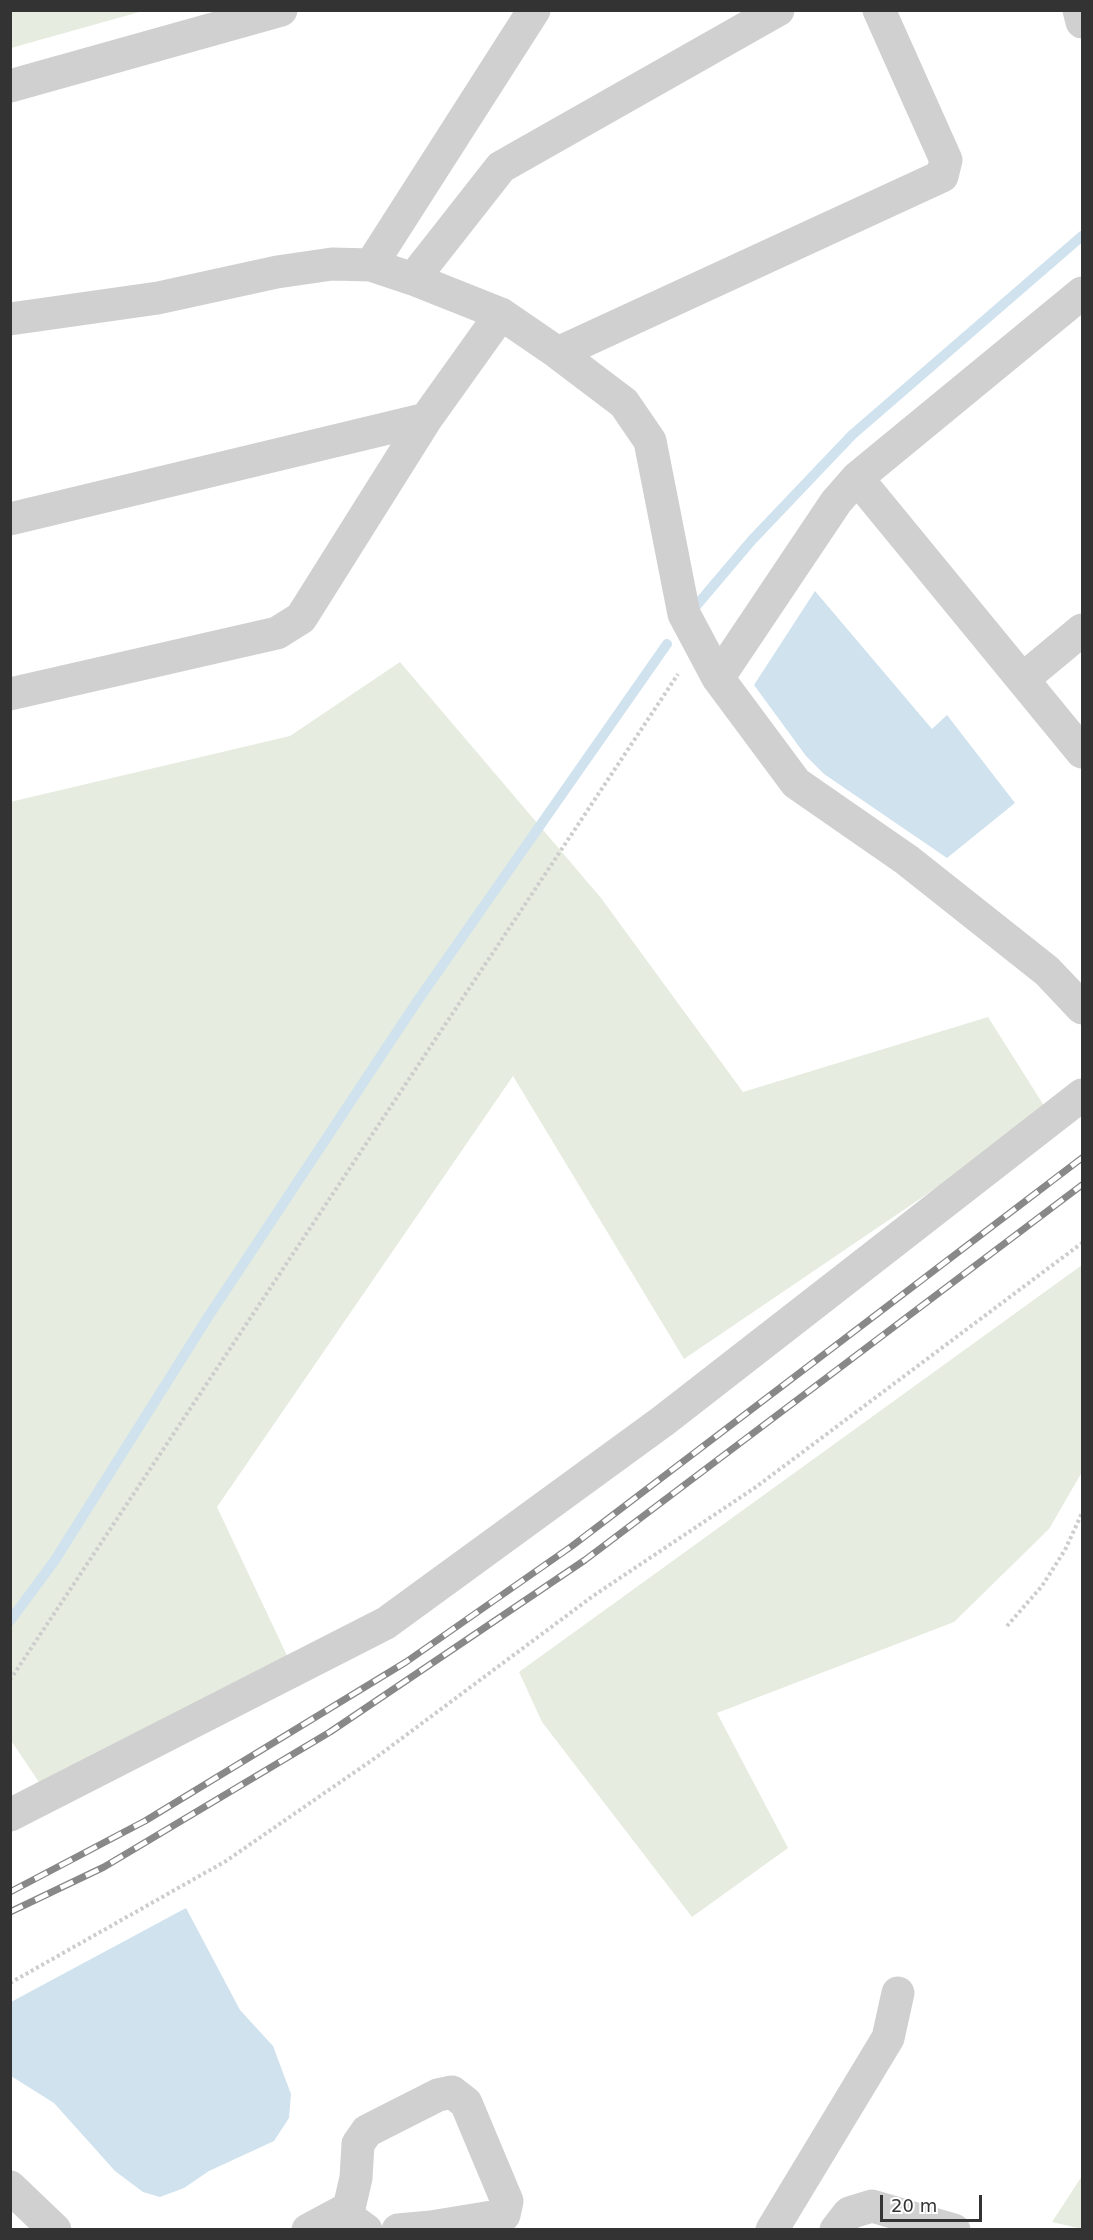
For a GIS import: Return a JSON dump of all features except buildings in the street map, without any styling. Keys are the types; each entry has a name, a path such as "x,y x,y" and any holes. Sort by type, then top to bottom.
{"street":[{"path":"10,86 281,10"},
{"path":"371,266 534,10"},
{"path":"413,279 501,166 778,10"},
{"path":"558,353 942,176 946,160 879,10"},
{"path":"1079,10 1083,22"},
{"path":"10,319 158,298 277,272 332,264 371,266 413,279 501,314 558,353 624,403 650,441 684,614 718,678 796,783 907,860 1047,971 1083,1008"},
{"path":"718,678 836,502 857,478 1083,293"},
{"path":"10,694 277,633 301,618 426,419 501,314"},
{"path":"10,519 426,419"},
{"path":"857,478 1083,752"},
{"path":"1023,679 1083,630"},
{"path":"10,1815 386,1623 663,1421 1083,1095"},
{"path":"772,2229 888,2038 898,1993"},
{"path":"308,2229 357,2219 358,2144 367,2131 438,2095 452,2092 466,2103 507,2201 504,2215 431,2227 398,2229"},
{"path":"10,2187 55,2229"},
{"path":"836,2229 849,2213 872,2206 954,2229"}],"path":[{"path":"10,1680 539,882 684,665 701,645"},
{"path":"10,1983 226,1861 369,1763 593,1596 756,1487 1083,1243"},
{"path":"1007,1626 1042,1586 1065,1550 1083,1513"}],"shaded area":[{"path":"11,10 143,10 143,11 11,48"},
{"path":"400,662 601,898 743,1092 988,1017 1048,1112 684,1359 513,1076 217,1507 290,1662 43,1788 10,1739 10,802 290,736"},
{"path":"1082,1265 1082,1472 1049,1529 954,1622 717,1713 788,1848 692,1917 542,1722 519,1672"},
{"path":"1082,2176 1082,2229 1052,2222"}],"water":[{"path":"815,591 932,729 947,715 1015,803 947,858 824,774 806,756 754,685"},
{"path":"186,1908 240,2010 273,2046 291,2094 289,2118 274,2141 209,2171 184,2188 160,2197 143,2192 115,2171 54,2103 11,2076 11,2002"}],"waterway":[{"path":"696,606 752,540 852,435 1082,236"},
{"path":"10,1621 55,1560 208,1317 416,1003 667,644"}],"railway":[{"path":"10,1892 145,1821 406,1662 572,1546 1082,1158"},
{"path":"10,1912 104,1867 330,1732 585,1560 1082,1185"}]}
